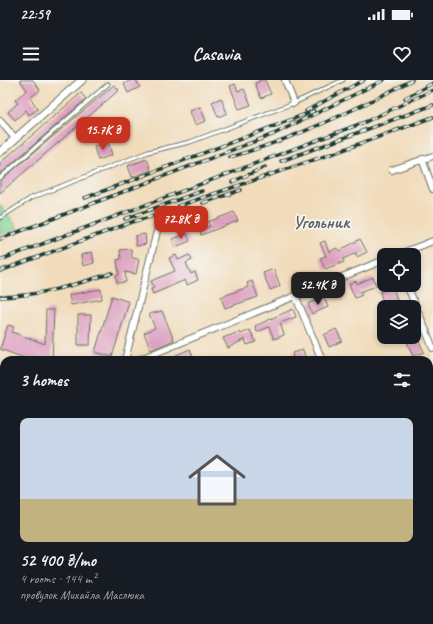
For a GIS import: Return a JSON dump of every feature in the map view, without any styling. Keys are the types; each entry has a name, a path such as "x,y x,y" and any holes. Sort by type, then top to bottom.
{"street":[{"path":"0,152 82,80"},
{"path":"285,80 294,104"},
{"path":"0,121 15,138"},
{"path":"392,170 433,156"},
{"path":"422,160 433,189"},
{"path":"126,356 157,231"},
{"path":"415,248 433,241"},
{"path":"148,356 377,263"},
{"path":"410,292 433,348"},
{"path":"295,295 320,356"}],"lane":[{"path":"0,218 31,198 148,152 190,142 294,104 343,80"},
{"path":"0,178 108,84"}],"green space":[{"path":"0,205 18,228 0,235"}],"building":[{"path":"20,80 33,80 40,90 30,98 38,109 29,115 26,110 15,120 8,112 18,103 15,100 27,90"},
{"path":"132,80 136,80 140,87 128,93 124,84"},
{"path":"259,80 265,80 271,94 261,98 255,83 259,82"},
{"path":"235,84 238,91 244,89 251,105 239,109 230,86"},
{"path":"114,85 119,90 0,193 0,181"},
{"path":"81,93 86,99 0,174 0,163"},
{"path":"221,98 227,113 218,117 212,102"},
{"path":"200,107 206,121 195,125 190,111"},
{"path":"108,142 112,155 98,160 94,147"},
{"path":"147,159 151,170 132,177 128,166"},
{"path":"234,212 238,221 201,235 200,230 210,226 208,222"},
{"path":"145,234 146,244 136,246 135,236"},
{"path":"187,234 190,241 175,247 172,239"},
{"path":"360,239 367,252 357,257 356,253 343,259 344,262 325,269 320,258 326,256 320,243 325,241 329,252 337,248 339,251"},
{"path":"131,249 132,258 139,259 136,274 125,272 126,282 117,283 116,275 119,275 117,260 121,259 120,250"},
{"path":"92,252 94,263 83,266 81,255"},
{"path":"176,255 178,260 189,255 192,260 186,263 191,274 195,272 198,280 187,285 185,280 153,294 151,289 154,287 151,281 175,271 169,258"},
{"path":"274,269 280,286 270,290 263,273"},
{"path":"373,277 376,286 360,292 362,295 355,298 349,284 356,281 357,284"},
{"path":"252,281 258,297 225,308 221,297 248,287 247,283"},
{"path":"101,289 102,299 71,305 69,295"},
{"path":"380,292 395,292 397,300 382,300"},
{"path":"112,296 129,302 112,356 95,352"},
{"path":"324,297 328,307 312,314 308,304"},
{"path":"293,309 296,317 280,323 284,335 274,339 269,327 257,332 255,326"},
{"path":"46,310 54,310 52,356 19,356 0,349 8,325 14,327 12,332 45,344"},
{"path":"162,311 174,340 151,350 144,333 155,328 149,314"},
{"path":"78,315 91,315 90,345 78,345"},
{"path":"336,329 342,341 329,347 324,335"},
{"path":"250,330 256,342 247,345 245,339 228,348 223,338 239,332 241,334"},
{"path":"408,344 420,344 424,352 413,356"},
{"path":"190,349 193,356 176,356"},
{"path":"303,350 305,356 293,356 292,353"}],"railway":[{"path":"306,111 364,80"},
{"path":"0,239 274,134 384,80"},
{"path":"230,157 300,133 368,103 412,80"},
{"path":"405,98 433,83"},
{"path":"0,260 365,122 433,90"},
{"path":"281,161 433,105"},
{"path":"85,198 314,111"},
{"path":"178,206 340,151 433,117"},
{"path":"232,182 265,167"},
{"path":"203,203 241,190"},
{"path":"125,219 202,191"},
{"path":"135,221 186,208"},
{"path":"0,271 135,221"},
{"path":"0,297 29,295 70,286 112,273"}],"district":[{"name":"Угольник","path":"321,222"}]}
